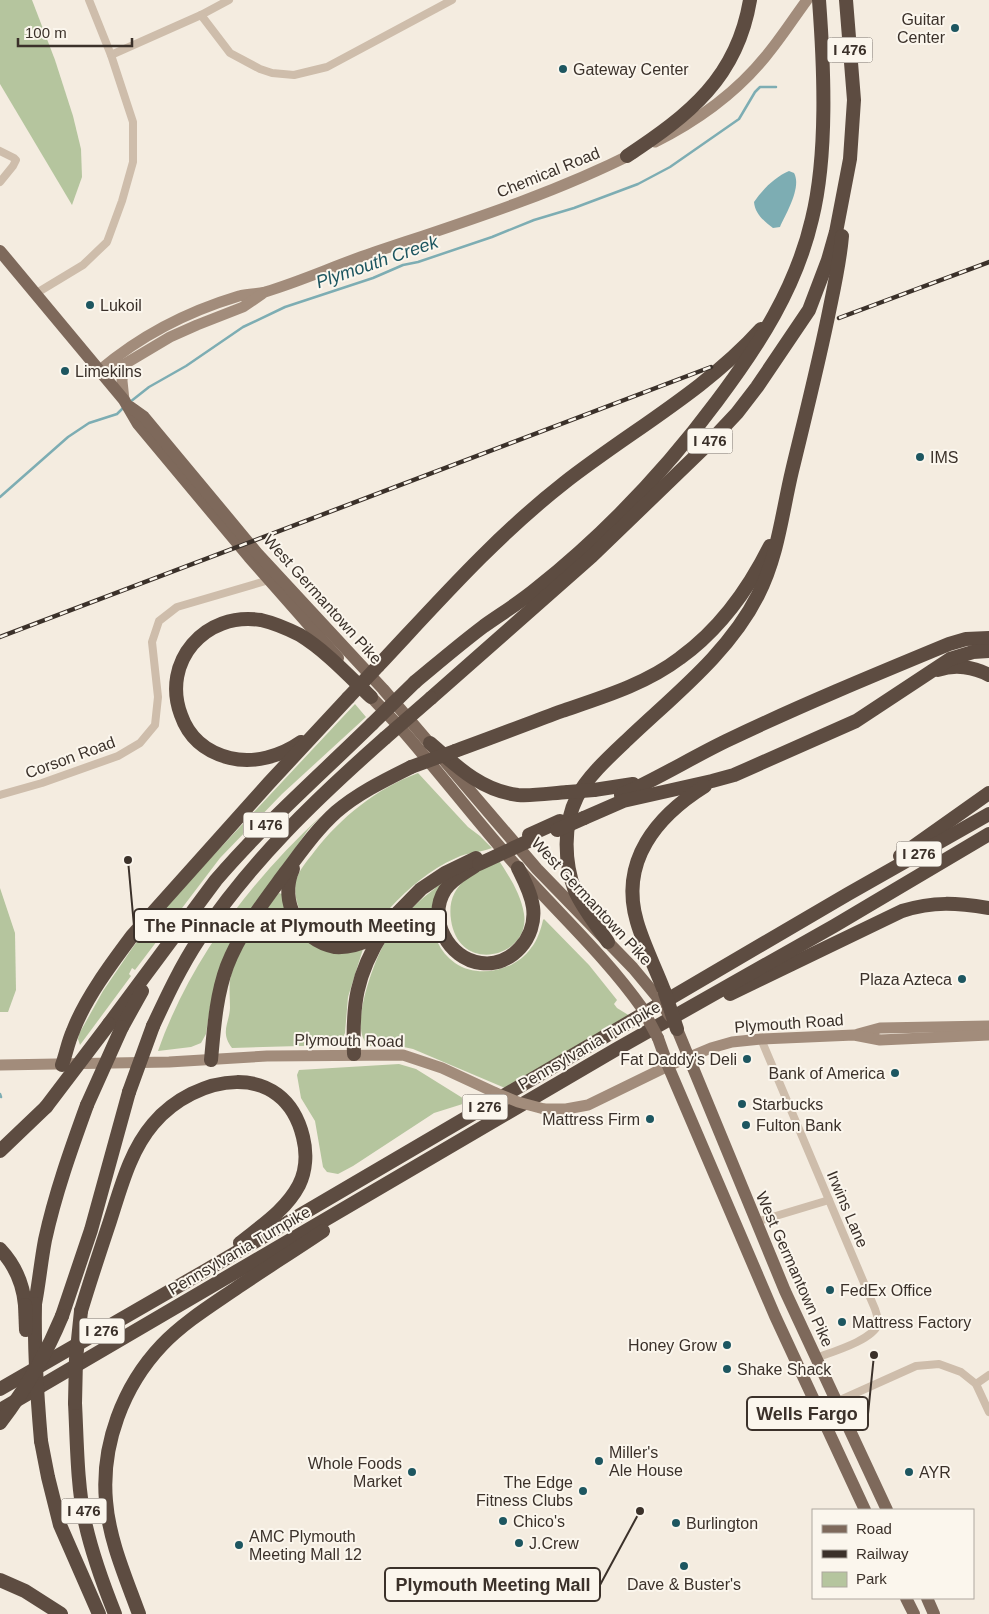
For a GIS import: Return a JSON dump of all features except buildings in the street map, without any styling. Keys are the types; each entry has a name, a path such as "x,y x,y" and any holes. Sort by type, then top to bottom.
{"highway":[{"path":"627,156 683,117 718,78 736,46 748,14 750,0"},
{"name":"I 476","path":"115,1026 172,938 216,880 254,838 415,682 470,636 589,550 700,424 756,347 779,308 795,272 805,245 817,191 823,110 822,31 819,0"},
{"name":"I 476","path":"115,1614 95,1560 85,1521 78,1460 75,1403 76,1359 91,1230 129,1092 153,1026 198,940 249,871 322,795 431,698 589,550 711,440 737,413 776,361 809,310 828,260 844,195 850,159 854,100 846,0"},
{"path":"608,942 579,899 572,879 568,854 567,828 577,796 608,758 706,665 728,640 758,596 777,542 822,350 842,238 844,195"},
{"path":"62,1065 73,1030 93,993 132,936 269,783 378,666 505,533 535,506 587,465 712,374 751,339 779,308"},
{"path":"211,1060 217,1006 227,968 235,948 247,926 306,845 336,812 375,785 411,767 605,696 642,681 680,658 699,643 721,621 744,590 775,536 784,510"},
{"path":"325,722 299,743 274,756 251,760 236,759 216,754 202,746 195,739 181,715 176,696 176,684 181,662 196,639 206,631 233,621 261,620 286,628 310,642 371,697"},
{"path":"306,845 290,875 288,888 291,909 302,929 320,942 349,947 373,938 403,906 428,884 445,873 478,861 584,814 732,738 860,681 949,644 986,638"},
{"path":"584,814 629,799 712,781 734,774 856,721 944,663 958,656 989,651"},
{"path":"920,679 936,671 951,667 967,668 989,675"},
{"path":"430,743 464,773 493,788 518,795 594,790 632,784 676,767"},
{"path":"677,1029 662,995 635,915 633,886 637,861 643,845 659,823 684,799 712,781"},
{"path":"848,894 853,885 929,836 989,793"},
{"name":"Pennsylvania Turnpike","path":"0,1389 848,894 989,814"},
{"name":"Pennsylvania Turnpike","path":"0,1410 615,1050 834,926 989,834"},
{"path":"478,861 446,888 442,897 439,915 442,931 450,946 463,957 480,963 492,963 513,955 520,948 531,930 533,908 518,868"},
{"path":"615,1050 685,1019 902,911 927,904 941,903 989,908"},
{"path":"354,1054 353,1028 357,988 372,951 388,923"},
{"path":"30,1305 53,1208 66,1163 115,1026"},
{"path":"0,1151 46,1107 115,1026"},
{"path":"81,1311 124,1176 135,1152 153,1124 170,1108 202,1089 218,1083 253,1084 276,1095 293,1112 298,1120 304,1140 304,1170 299,1184 282,1208 203,1272"},
{"path":"139,1614 112,1535 106,1502 108,1447 122,1406 135,1381 147,1362 162,1344 184,1326 216,1302 359,1209 401,1175"},
{"path":"0,1423 21,1396 53,1339 91,1230"},
{"path":"0,1248 8,1257 30,1305"},
{"name":"I 476","path":"30,1305 29,1380 48,1477 60,1525 99,1614"},
{"path":"0,1580 25,1591 61,1614"}],"main road":[{"name":"Chemical Road","path":"100,370 116,356 172,324 212,306 242,296 264,292 361,256 525,200 578,180 627,156 694,121 733,91 765,57 804,3"},
{"name":"West Germantown Pike","path":"0,251 100,370 127,404 138,424 270,580 371,697 404,732 518,868 624,982 642,1008 658,1038 668,1066 768,1299 865,1509"},
{"name":"Chemical Road","path":"100,370 123,365 170,338 243,307 264,292"},
{"path":"123,365 122,381 127,404"},
{"name":"West Germantown Pike","path":"127,404 144,417 257,553 430,743 472,795 537,869 633,968 662,995"},
{"name":"Plymouth Road","path":"854,1035 880,1028 989,1026"},
{"name":"West Germantown Pike","path":"677,1029 785,1291 887,1509"},
{"name":"Plymouth Road","path":"1,1065 211,1060 267,1056 403,1055 416,1058 518,1102 544,1109 566,1110 588,1105 688,1057 721,1045 761,1038 854,1035 880,1040 989,1036"},
{"path":"906,1599 914,1614"},
{"path":"927,1599 934,1614"}],"street":[{"path":"35,294 83,265 107,242 122,201 133,162 133,122 111,54 88,0"},
{"path":"111,54 201,15 229,0"},
{"path":"201,15 230,53 260,69 272,73 294,75 327,67 452,0"},
{"path":"0,150 16,160 0,182"},
{"name":"Corson Road","path":"0,795 42,783 118,756 140,743 155,725 158,697 152,642 159,620 177,607 270,580"},
{"name":"Irwins Lane","path":"761,1038 872,1301 879,1322 875,1331 867,1338 816,1358"},
{"path":"756,1222 829,1200"},
{"path":"818,1410 916,1366 939,1364 960,1372 976,1384 989,1412"},
{"path":"976,1384 989,1375"}],"green space":[{"path":"0,0 32,0 55,60 73,116 81,149 82,177 72,205 0,84"},
{"path":"355,704 366,717 282,794 220,858 135,970 132,968 129,974 131,976 80,1045 79,1034 103,991 133,947 165,907"},
{"path":"418,773 468,827 492,848 460,856 429,873 405,893 364,934 347,939 334,939 317,932 305,920 297,904 295,887 301,869 324,839 360,805 388,787"},
{"path":"321,816 308,830 253,908 210,1007 206,1034 201,1043 191,1047 158,1051 171,1017 187,985 225,924 270,867"},
{"path":"498,859 520,899 524,914 523,929 517,941 506,950 493,954 479,954 467,949 457,938 451,920 453,898 463,882"},
{"path":"442,883 434,904 433,926 440,946 455,963 474,971 496,970 506,967 524,956 531,948 544,919 589,965 617,1000 614,1004 617,1008 630,1016 505,1088 413,1049 399,1046 370,1046 364,1039 361,1028 361,1014 368,983 378,957 389,936 402,919 418,902"},
{"path":"0,888 15,933 16,990 8,1012 0,1012"},
{"path":"279,893 282,894 296,928 363,949 348,997 345,1033 340,1043 336,1045 232,1048 226,1037 230,1008 230,980 237,958 264,912"},
{"path":"399,1064 416,1069 469,1102 434,1113 338,1174 327,1172 323,1167 315,1121 301,1098 297,1075 299,1070"}],"water":[{"path":"789,171 794,173 796,179 795,193 780,227 773,228 758,214 754,202 770,184"}],"waterway":[{"name":"Plymouth Creek","path":"130,402 149,387 186,366 243,327 285,307 373,278 403,265 418,262 492,237 534,220 574,208 638,184 670,167 739,119 760,87 776,87"},
{"name":"Plymouth Creek","path":"0,497 68,437 89,423 117,414 124,407"}],"railway":[{"path":"839,318 989,262"},
{"path":"0,637 711,367"}],"place":[{"name":"Guitar Center","path":"955,28"},
{"name":"Gateway Center","path":"563,69"},
{"name":"Lukoil","path":"90,305"},
{"name":"Limekilns","path":"65,371"},
{"name":"IMS","path":"920,457"},
{"name":"The Pinnacle at Plymouth Meeting","path":"128,860"},
{"name":"Plaza Azteca","path":"962,979"},
{"name":"Fat Daddy's Deli","path":"747,1059"},
{"name":"Bank of America","path":"895,1073"},
{"name":"Starbucks","path":"742,1104"},
{"name":"Mattress Firm","path":"650,1119"},
{"name":"Fulton Bank","path":"746,1125"},
{"name":"FedEx Office","path":"830,1290"},
{"name":"Mattress Factory","path":"842,1322"},
{"name":"Honey Grow","path":"727,1345"},
{"name":"Wells Fargo","path":"874,1355"},
{"name":"Shake Shack","path":"727,1369"},
{"name":"Miller's Ale House","path":"599,1461"},
{"name":"Whole Foods Market","path":"412,1472"},
{"name":"AYR","path":"909,1472"},
{"name":"The Edge Fitness Clubs","path":"583,1491"},
{"name":"Plymouth Meeting Mall","path":"640,1511"},
{"name":"Chico's","path":"503,1521"},
{"name":"Burlington","path":"676,1523"},
{"name":"J.Crew","path":"519,1543"},
{"name":"AMC Plymouth Meeting Mall 12","path":"239,1545"},
{"name":"Dave & Buster's","path":"684,1566"}]}
